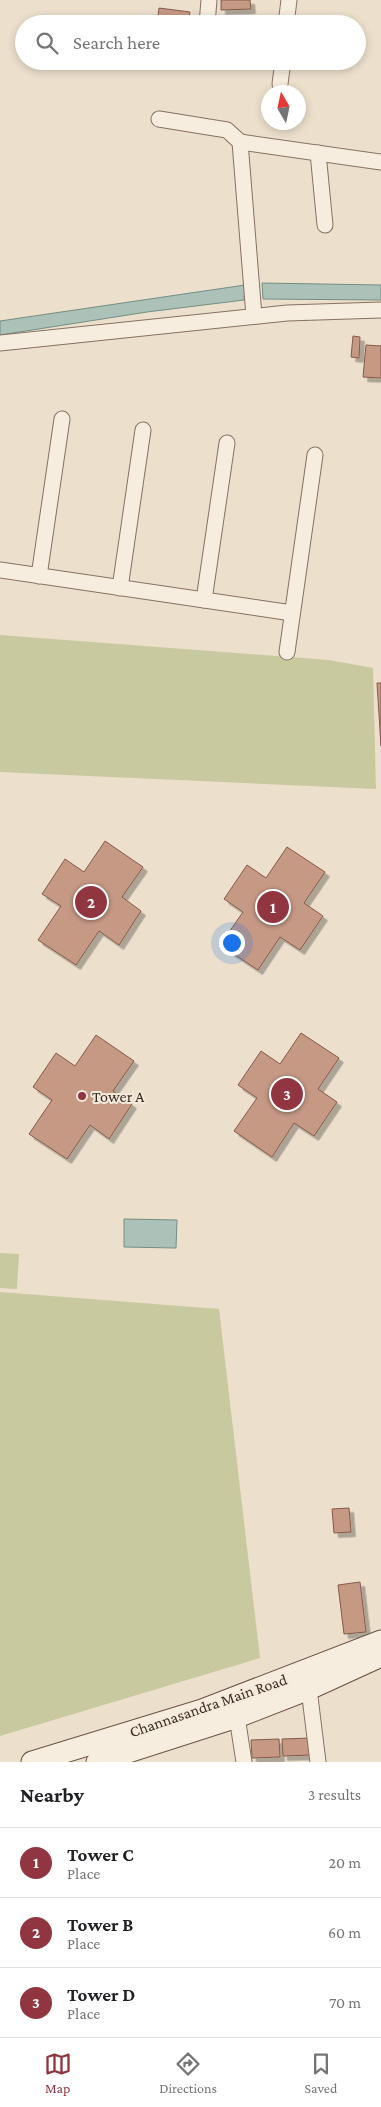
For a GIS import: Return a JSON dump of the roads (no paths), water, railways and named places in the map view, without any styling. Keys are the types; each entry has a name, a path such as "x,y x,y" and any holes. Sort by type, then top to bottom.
{"main road":[{"name":"Channasandra Main Road","path":"94,1757 202,1710 381,1641"},
{"name":"Channasandra Main Road","path":"32,1762 94,1757 237,1717 309,1689 381,1656"}],"street":[{"path":"208,15 209,0"},
{"path":"287,15 289,0"},
{"path":"280,84 282,70"},
{"path":"159,119 227,130 240,142 381,162"},
{"path":"240,142 254,310"},
{"path":"318,153 325,225"},
{"path":"0,343 254,310 381,310"},
{"path":"39,576 62,419"},
{"path":"120,588 143,430"},
{"path":"204,600 227,443"},
{"path":"287,652 315,455"},
{"path":"0,570 292,613"},
{"path":"309,1689 318,1762"},
{"path":"237,1717 244,1762"}],"place":[{"name":"Tower B","path":"91,902"},
{"name":"Tower C","path":"273,907"},
{"name":"Tower D","path":"287,1094"},
{"name":"Tower A","path":"82,1096"}]}
